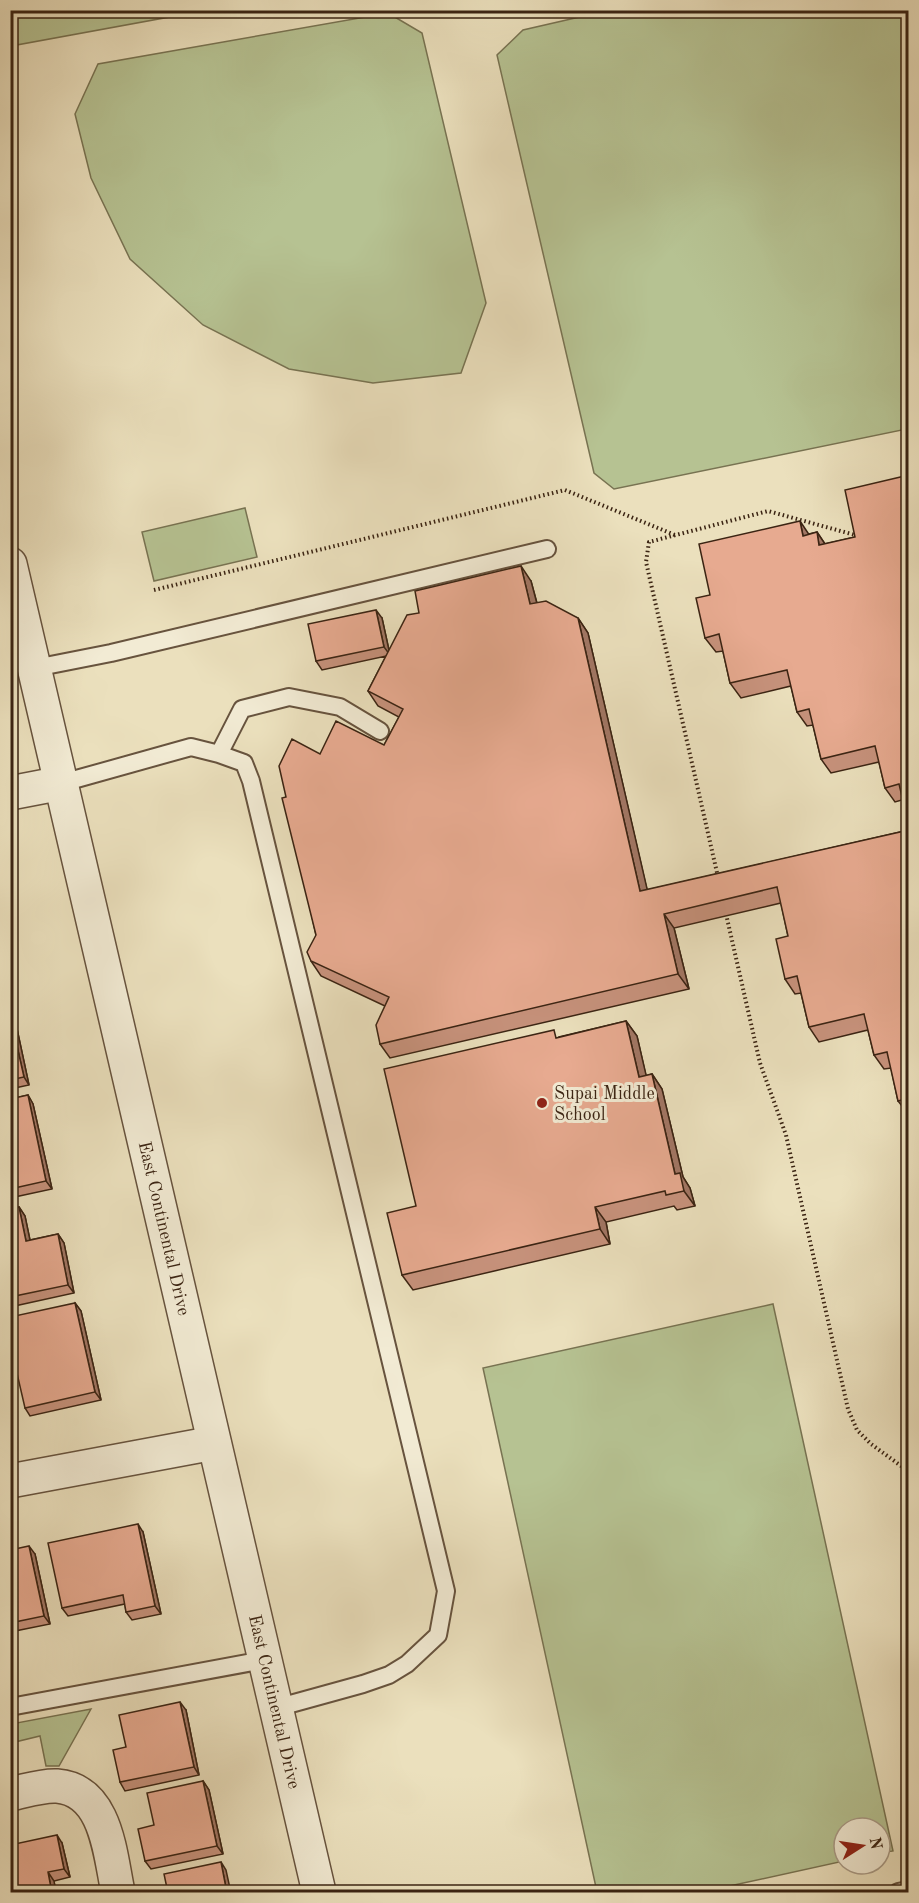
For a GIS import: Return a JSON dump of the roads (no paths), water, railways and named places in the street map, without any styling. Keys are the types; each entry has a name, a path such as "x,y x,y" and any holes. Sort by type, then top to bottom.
{"street":[{"name":"East Continental Drive","path":"11,565 319,1893"},
{"path":"10,793 62,783"},
{"path":"10,1481 214,1443"},
{"path":"10,1794 41,1787 58,1786 74,1791 88,1800 98,1813 104,1828 118,1893"}],"lane":[{"path":"34,668 111,653 547,549"},
{"path":"219,754 242,709 288,697 340,707 380,731"},
{"path":"62,783 191,747 244,763 251,781 446,1591 438,1635 407,1664 389,1675 363,1684 276,1708"},
{"path":"10,1707 264,1660"},
{"path":"898,1893 909,1890"}],"place":[{"name":"Supai Middle School","path":"542,1103"}]}
